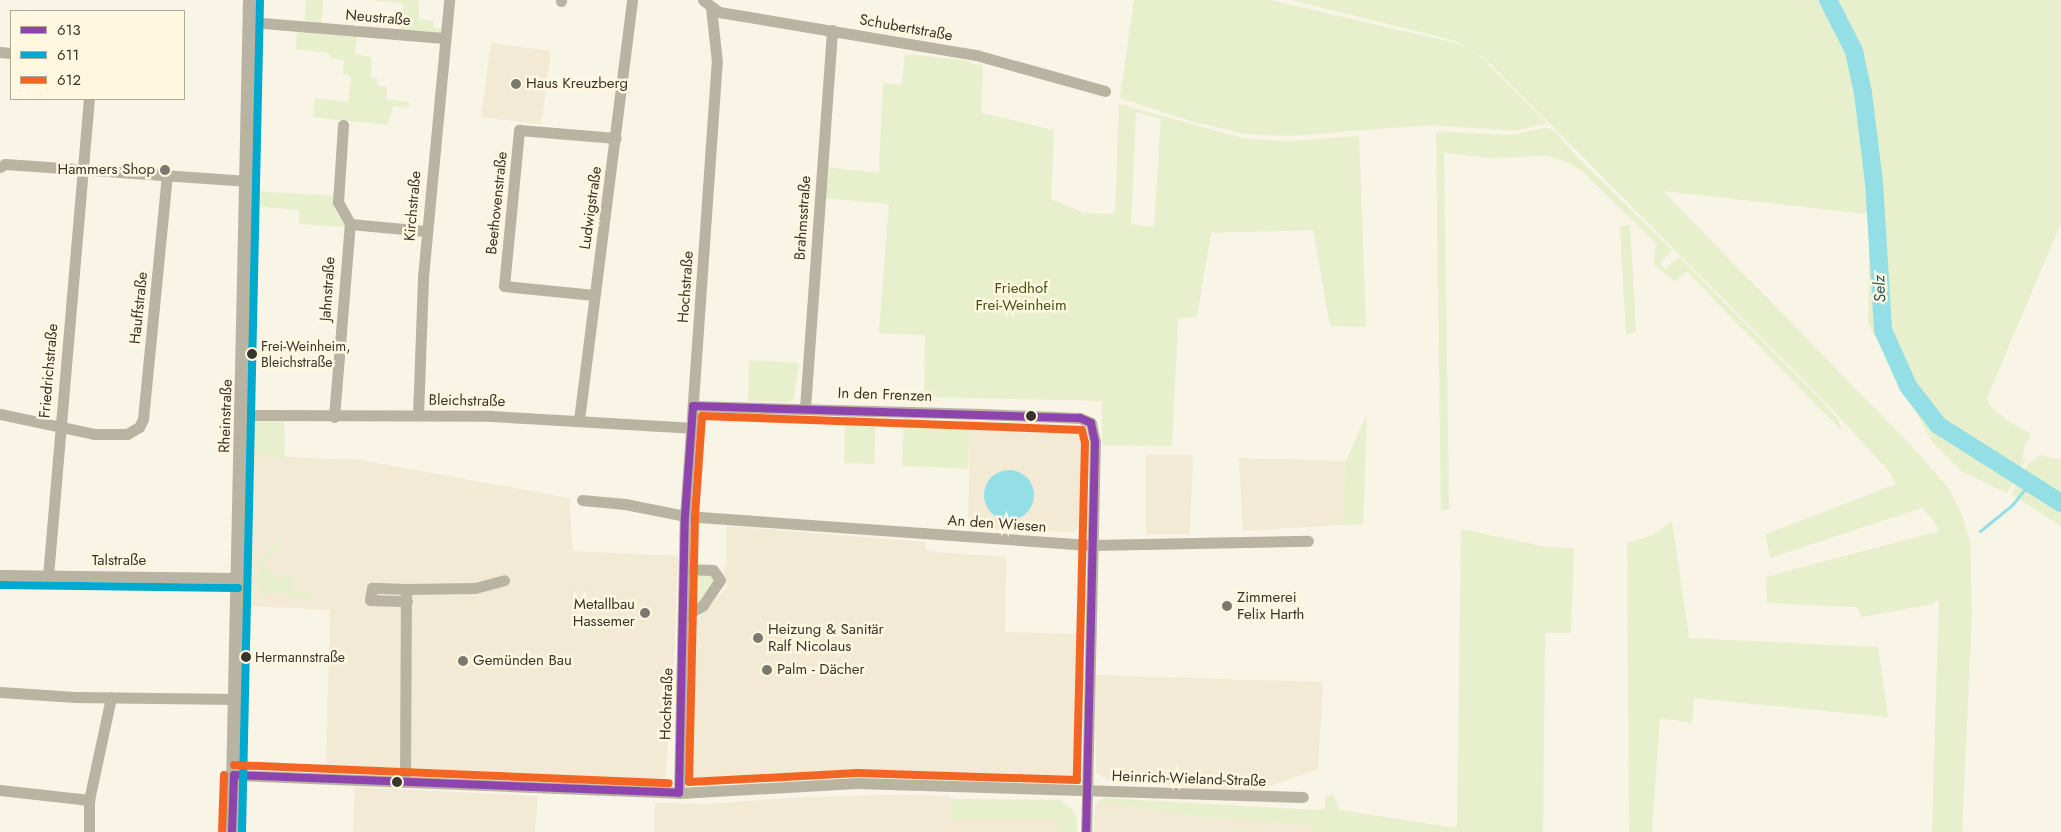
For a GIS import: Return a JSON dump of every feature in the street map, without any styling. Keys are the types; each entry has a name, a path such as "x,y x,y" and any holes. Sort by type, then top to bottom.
{"street":[{"name":"Rheinstraße","path":"232,832 248,181 250,0"},
{"name":"Kirchstraße","path":"418,415 426,231 443,38 449,0"},
{"name":"Ludwigstraße","path":"580,420 632,0"},
{"name":"Schubertstraße","path":"707,4 832,30 976,56 1105,91"},
{"name":"Hochstraße","path":"679,793 685,616 685,516 716,62 707,4"},
{"name":"Neustraße","path":"250,22 443,38"},
{"name":"Brahmsstraße","path":"805,408 832,30"},
{"name":"Friedrichstraße","path":"48,576 59,425 89,100"},
{"path":"343,125 338,202 350,224 426,231"},
{"name":"Beethovenstraße","path":"594,295 504,286 519,130 616,138"},
{"path":"0,167 5,164 248,181"},
{"name":"Hauffstraße","path":"59,425 94,434 127,434 135,431 143,419 167,175"},
{"name":"Jahnstraße","path":"334,417 350,224"},
{"name":"In den Frenzen","path":"693,406 1077,418 1088,421 1094,431 1092,545"},
{"path":"0,414 59,425"},
{"name":"Bleichstraße","path":"242,415 334,417 418,415 580,420 691,428"},
{"name":"An den Wiesen","path":"582,500 625,504 685,516 1092,545 1308,541"},
{"path":"1086,832 1092,545"},
{"path":"685,616 703,605 720,580 713,570 686,569"},
{"name":"Talstraße","path":"0,575 238,578"},
{"path":"405,782 407,595 475,588 504,580"},
{"path":"0,692 236,700"},
{"path":"89,832 89,800 110,697"},
{"name":"Heinrich-Wieland-Straße","path":"234,775 679,793 857,783 1303,797"},
{"path":"0,790 89,800"}],"shaded area":[{"name":"Haus Kreuzberg","path":"491,43 551,51 541,124 481,117"},
{"path":"970,420 1079,425 1084,432 1080,527 1072,532 968,529"},
{"path":"250,455 361,460 569,498 573,551 678,556 673,684 665,781 650,783 326,768 330,610 247,606"},
{"path":"1146,455 1193,455 1190,534 1146,534"},
{"path":"1239,458 1346,461 1342,525 1243,531"},
{"path":"727,526 925,542 926,550 936,552 1006,557 1005,632 1078,634 1075,777 1063,781 1026,781 856,774 699,786 688,783 686,775 693,624 728,586 723,569 727,563"},
{"path":"1095,675 1323,682 1318,769 1256,791 1113,782 1096,773"},
{"path":"355,787 538,796 535,832 353,832"},
{"path":"947,796 951,799 951,819 1058,819 1058,832 655,832 655,803 708,804 803,797"},
{"path":"1105,803 1195,816 1309,825 1315,832 1094,832 1095,804"}],"green space":[{"path":"306,0 323,0 321,23 305,22"},
{"path":"366,0 418,0 419,19 434,21 433,28 442,29 441,34 400,31 404,3"},
{"path":"1134,0 1270,0 1455,43 1469,48 1484,60 1547,123 1516,131 1430,125 1289,136 1246,134 1190,121 1120,98"},
{"path":"1291,0 2061,0 2061,223 1987,398 1989,405 2008,421 2031,434 2024,448 2022,460 2025,462 2007,493 1961,471 1932,442 1868,323 1869,258 1875,215 1663,191 1920,455 1949,489 1962,514 1970,543 1972,612 1962,832 1932,832 1939,599 1933,604 1862,617 1857,607 1767,603 1766,577 1939,531 1933,520 1922,508 1770,558 1766,534 1896,484 1888,470 1830,407 1486,59 1456,41"},
{"path":"297,29 357,37 355,53 372,58 371,78 377,78 377,85 387,87 386,99 409,102 409,108 393,106 388,125 313,117 315,98 348,102 351,76 343,74 344,60 330,58 329,53 296,49"},
{"name":"Friedhof Frei-Weinheim","path":"905,54 971,61 971,64 983,65 981,113 1054,130 1051,199 1084,213 1115,214 1119,104 1246,139 1289,141 1359,136 1366,327 1330,326 1313,230 1211,233 1197,316 1178,319 1172,446 1102,445 1102,401 924,397 925,335 879,333 889,204 823,198 825,167 879,173 883,83 902,85","holes":["1136,112 1161,119 1154,227 1131,224"]},
{"path":"1545,128 1554,130 1578,158 1672,250 1660,263 1665,269 1679,257 1821,400 1839,420 1841,430 1687,272 1674,281 1654,265 1656,243 1583,172 1567,162 1547,156 1490,158 1444,153 1449,510 1441,510 1436,131 1510,135"},
{"path":"254,191 334,196 335,210 345,227 299,224 299,210 254,206"},
{"path":"1630,225 1636,333 1626,334 1620,226"},
{"path":"749,360 799,363 794,399 789,402 748,401"},
{"path":"1367,414 1363,524 1342,525 1346,461"},
{"path":"845,415 876,417 874,464 844,463"},
{"path":"904,418 929,419 930,423 970,420 968,469 902,466"},
{"path":"255,421 284,422 285,458 250,455 250,427"},
{"path":"2040,455 2061,460 2061,526 2011,494 2028,464"},
{"path":"1672,521 1689,638 1878,647 1888,717 1694,698 1692,723 1660,718 1652,832 1629,832 1627,543 1653,535"},
{"path":"1461,529 1546,547 1574,548 1571,633 1545,633 1543,832 1315,832 1309,825 1195,816 1105,803 1095,804 1104,798 1315,810 1325,809 1325,798 1333,793 1339,810 1457,828"},
{"path":"279,538 282,540 262,565 280,579 286,572 291,574 289,588 296,593 311,590 312,602 307,597 297,598 280,591 264,596 259,592 259,581 256,579 263,569 257,564"},
{"path":"708,573 714,579 697,605 689,605 688,577"},
{"path":"951,799 1060,800 1072,809 1077,819 1077,832 1058,832 1057,819 950,819"}],"water":[{"path":"1004,470 1014,470 1027,477 1034,490 1034,500 1027,513 1014,520 1004,520 995,516 988,509 984,500 984,490 988,481 995,474"}],"waterway":[{"name":"Selz","path":"1828,0 1854,51 1863,93 1874,182 1883,330 1908,386 1938,425 2061,503"},
{"path":"1980,531 2012,505 2030,483"}],"transit line":[{"name":"611","path":"242,832 260,0"},
{"name":"613","path":"693,406 1080,418 1091,423 1095,442 1086,832"},
{"name":"613","path":"679,793 685,516 693,406"},
{"name":"612","path":"702,416 1082,430 1085,443 1077,780 857,773 689,782 695,516 702,416"},
{"name":"611","path":"0,585 238,588"},
{"name":"612","path":"234,765 669,783"},
{"name":"612","path":"222,832 224,775"},
{"name":"613","path":"234,775 679,793"},
{"name":"613","path":"232,832 234,775"}],"place":[{"name":"Haus Kreuzberg","path":"516,84"},
{"name":"Hammers Shop","path":"165,170"},
{"name":"Frei-Weinheim, Bleichstraße","path":"252,354"},
{"name":"Zimmerei Felix Harth","path":"1227,606"},
{"name":"Metallbau Hassemer","path":"645,613"},
{"name":"Heizung & Sanitär Ralf Nicolaus","path":"758,638"},
{"name":"Hermannstraße","path":"246,657"},
{"name":"Gemünden Bau","path":"463,661"},
{"name":"Palm - Dächer","path":"767,670"}]}
